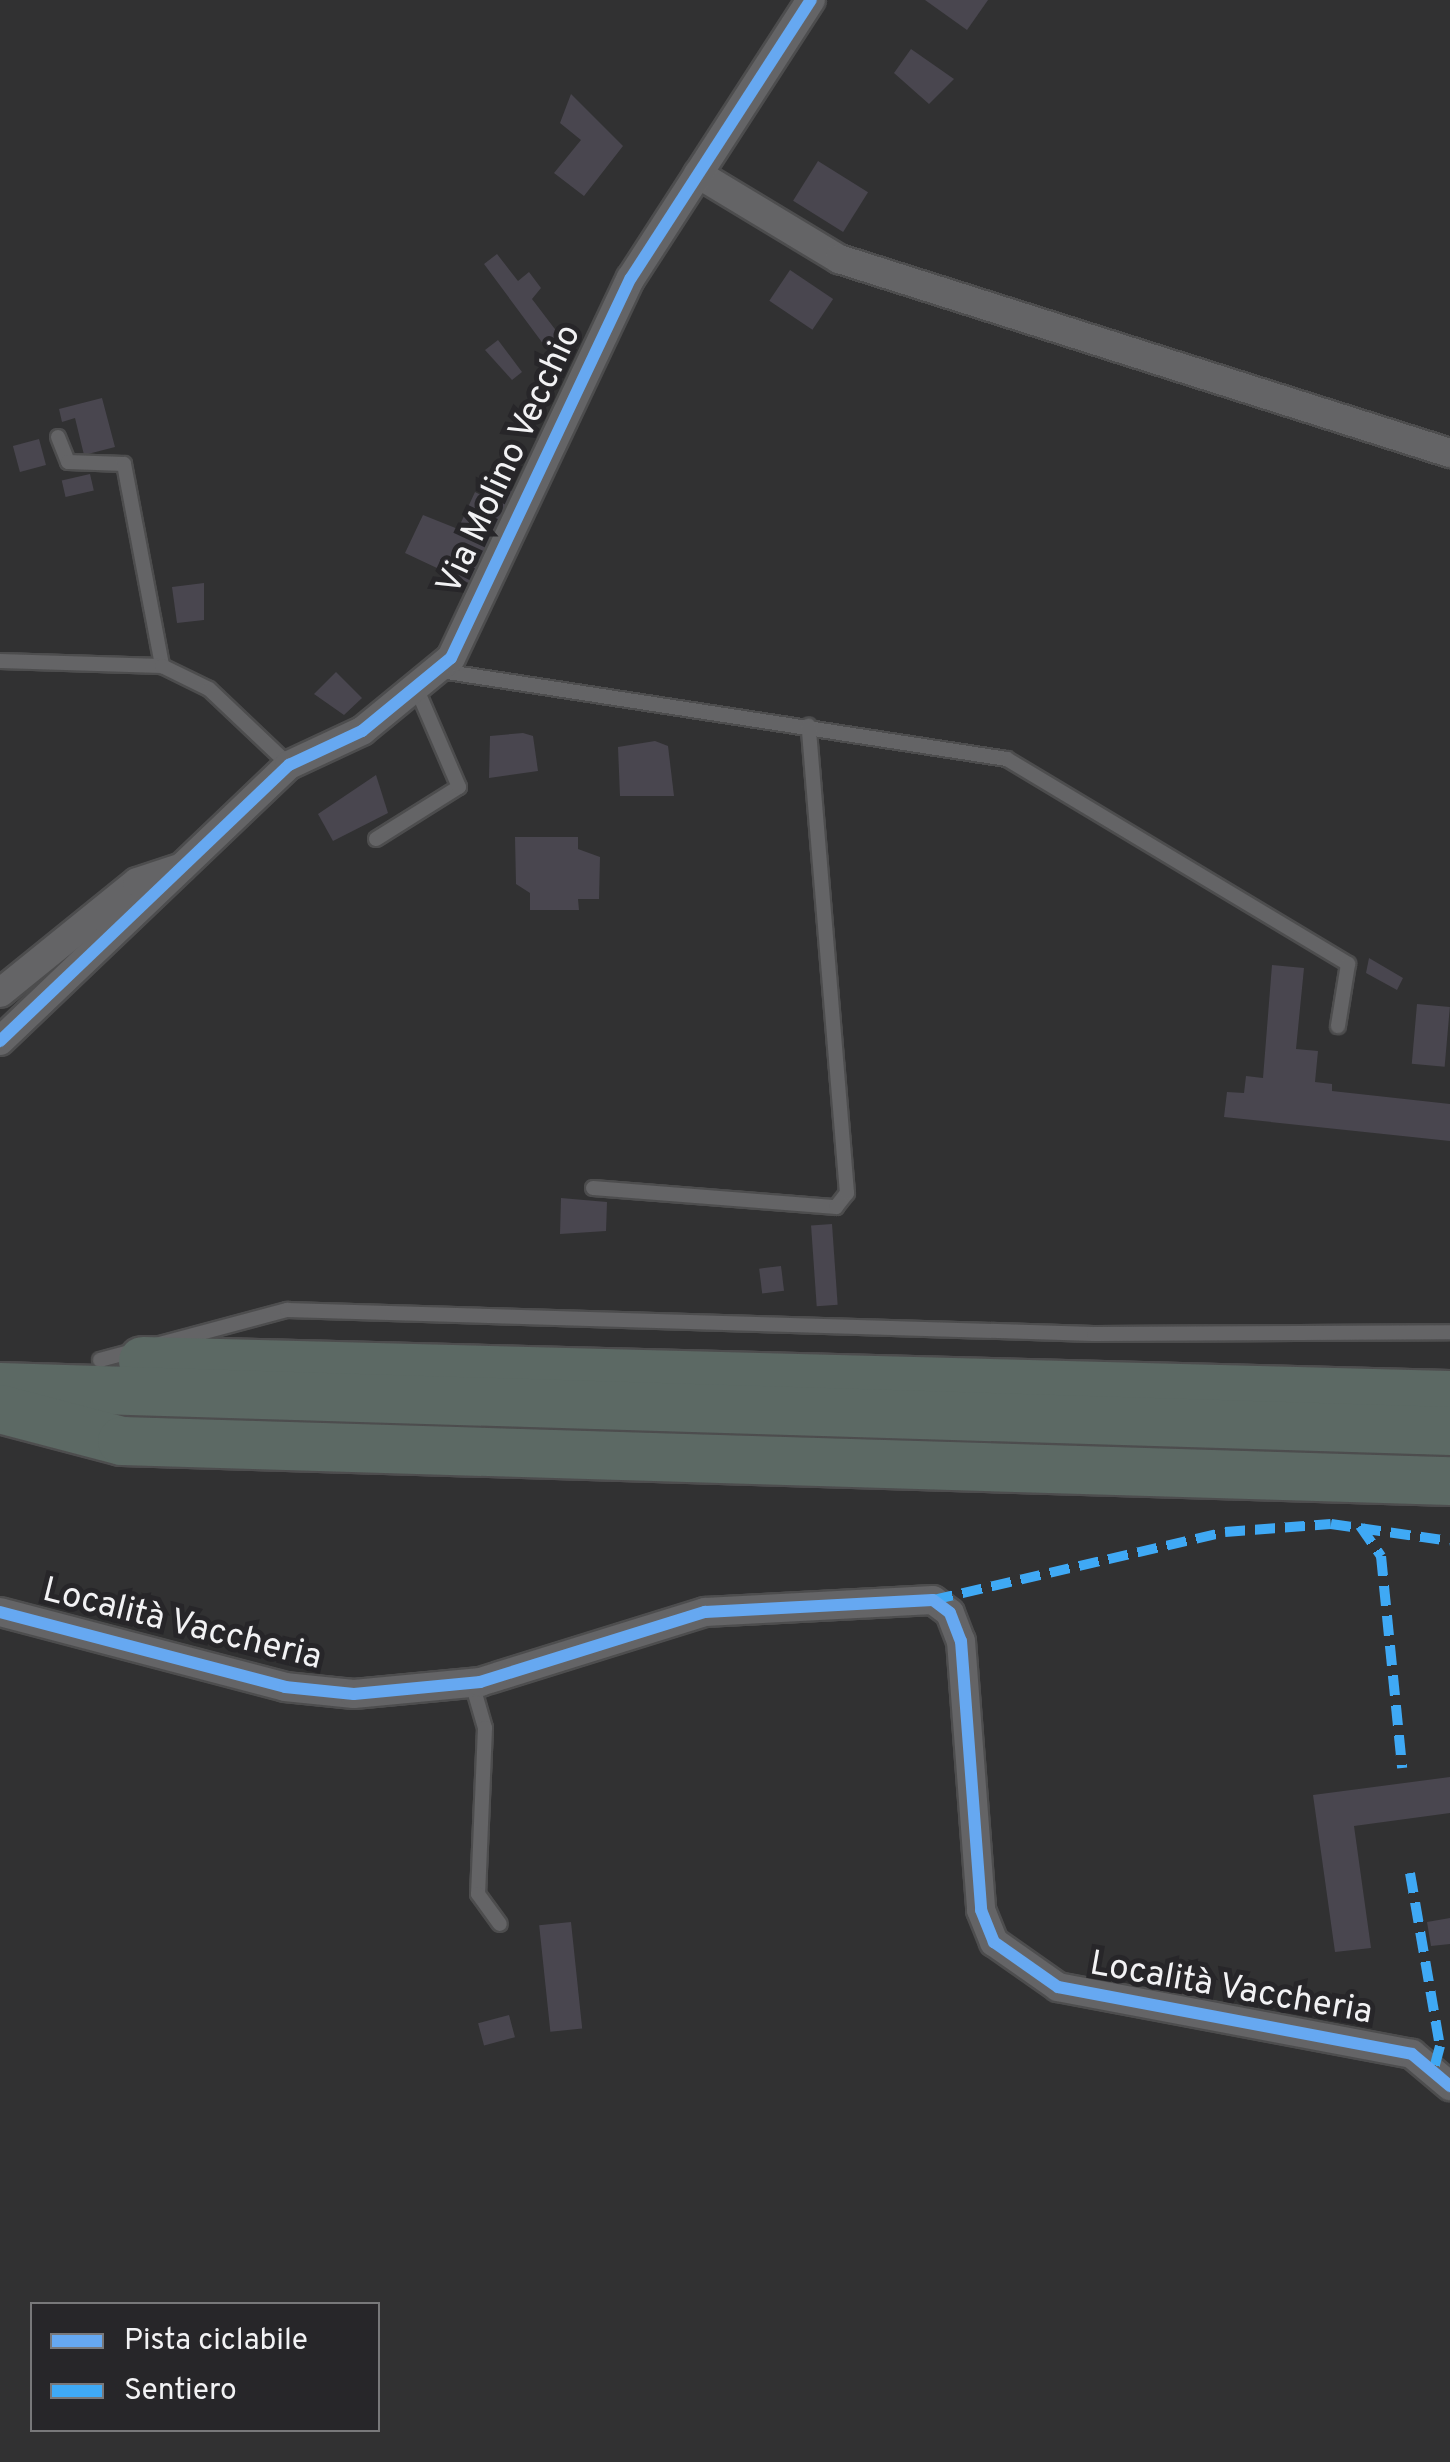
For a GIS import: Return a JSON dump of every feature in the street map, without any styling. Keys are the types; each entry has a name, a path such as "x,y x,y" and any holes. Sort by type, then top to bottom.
{"highway":[{"path":"0,1357 100,1360 328,1384 1450,1431"},
{"path":"0,1387 328,1384 1450,1394"},
{"path":"0,1409 122,1441 1450,1481"}],"street":[{"name":"Via Molino Vecchio","path":"0,1041 184,866 212,831 289,765 362,731 441,671 608,321 812,0"},
{"path":"698,174 839,259 1450,453"},
{"path":"0,993 137,882 184,866"},
{"name":"Località Vaccheria","path":"0,1612 285,1687 409,1693 472,1683 705,1612 934,1600 950,1613 960,1641 980,1910 994,1942 1058,1987 1412,2054 1450,2086"}],"lane":[{"path":"58,437 68,462 124,464 162,666"},
{"path":"0,661 162,666 209,689 289,765"},
{"path":"441,671 1007,759 1348,964 1338,1026"},
{"path":"376,839 459,787 418,692"},
{"path":"593,1188 836,1207 847,1192 808,726"},
{"path":"100,1360 287,1310 1094,1334 1450,1332"},
{"path":"472,1683 485,1728 478,1894 500,1924"}],"building":[{"path":"925,0 988,0 967,30"},
{"path":"911,49 954,79 929,104 894,73"},
{"path":"571,94 623,146 584,196 554,173 581,140 560,123"},
{"path":"818,161 868,192 843,232 793,201"},
{"path":"497,254 518,281 529,272 541,288 532,299 564,341 547,349 484,264"},
{"path":"790,270 833,299 812,330 769,301"},
{"path":"498,340 522,372 512,380 485,350"},
{"path":"102,398 115,447 84,455 75,418 62,422 59,409"},
{"path":"39,439 46,465 20,472 13,446"},
{"path":"90,474 94,491 66,497 62,481"},
{"path":"496,483 514,492 471,584 405,553 423,515 458,529 475,492 489,499"},
{"path":"204,583 204,620 177,623 172,587"},
{"path":"336,672 362,698 344,715 314,694"},
{"path":"490,736 533,736 538,771 489,778"},
{"path":"655,741 668,746 674,796 620,796 618,747"},
{"path":"376,775 388,813 333,841 318,814"},
{"path":"515,837 578,837 578,849 600,857 599,899 578,899 579,910 530,910 530,893 516,884"},
{"path":"1369,958 1403,978 1397,990 1366,973"},
{"path":"1272,965 1304,968 1296,1049 1318,1051 1315,1082 1332,1084 1332,1091 1450,1104 1450,1141 1224,1117 1227,1092 1244,1093 1246,1076 1263,1078"},
{"path":"1417,1004 1450,1007 1445,1067 1412,1064"},
{"path":"561,1198 607,1202 606,1231 560,1234"},
{"path":"832,1224 838,1305 817,1306 811,1225"},
{"path":"781,1266 784,1291 762,1293 759,1269"},
{"path":"1450,1777 1450,1813 1354,1826 1371,1948 1335,1952 1313,1795"},
{"path":"1450,1918 1450,1944 1431,1946 1427,1922"},
{"path":"571,1922 582,2028 550,2032 539,1925"},
{"path":"509,2015 515,2037 484,2045 478,2023"}],"marked path":[{"path":"933,1600 1225,1532 1331,1524 1450,1541"},
{"path":"1360,1526 1381,1556 1402,1768"},
{"path":"1410,1873 1440,2046 1434,2069"}],"cycle path":[{"path":"0,1041 289,765 362,731 451,658 631,278 811,0"},
{"path":"0,1612 285,1687 354,1694 480,1682 705,1612 933,1600 950,1613 961,1641 981,1910 994,1942 1058,1987 1412,2054 1450,2086"}]}
